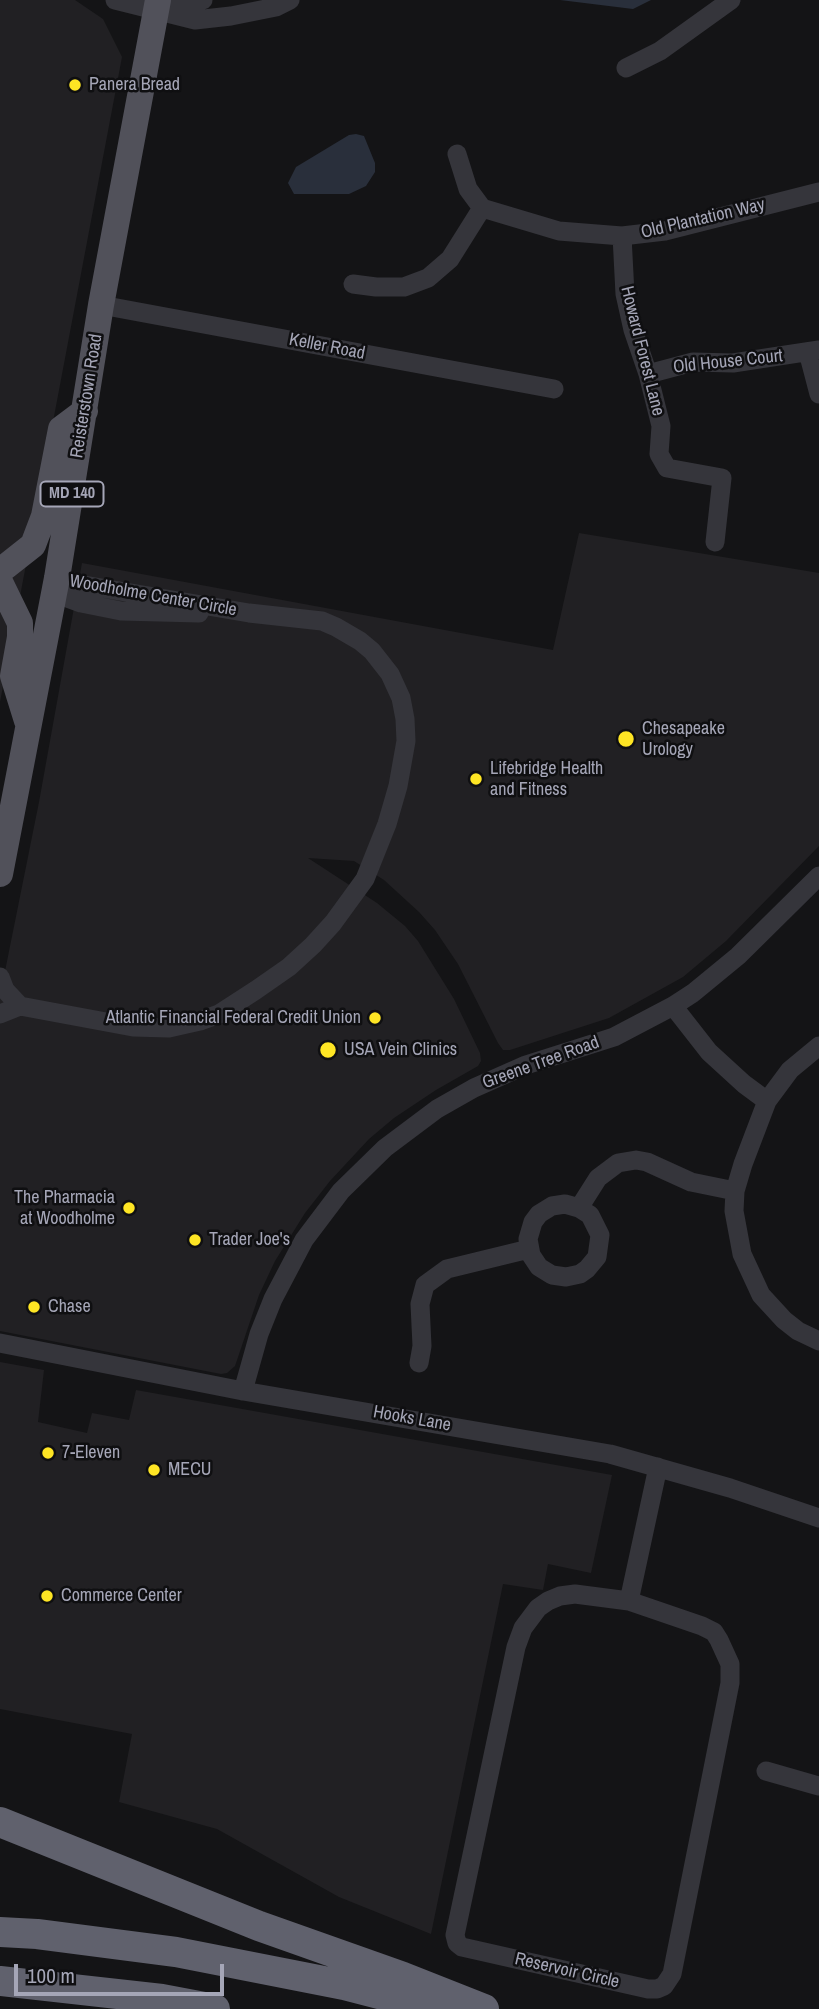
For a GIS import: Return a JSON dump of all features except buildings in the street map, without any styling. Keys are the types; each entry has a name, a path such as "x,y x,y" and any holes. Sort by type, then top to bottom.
{"highway":[{"path":"0,1822 215,1909 484,2009"},
{"path":"0,1845 215,1909"},
{"path":"0,1932 37,1934 176,1952 344,1985 437,2009"},
{"path":"0,1981 162,1998 215,2009"}],"main road":[{"name":"Reisterstown Road","path":"0,874 55,585 101,305 158,5"},
{"path":"0,571 33,544 44,516 61,429 85,411"},
{"path":"0,582 20,623 13,676 28,726"}],"street":[{"path":"115,0 158,5 203,0"},
{"path":"626,68 660,51 731,0"},
{"path":"158,5 195,20 230,9 276,1"},
{"path":"354,284 404,287 428,278 450,260 482,208 468,189 457,154"},
{"name":"Old Plantation Way","path":"482,208 559,231 622,236 665,231 819,192"},
{"name":"Howard Forest Lane","path":"622,236 625,294 661,426 661,461 667,468 677,472 722,478 715,542"},
{"name":"Keller Road","path":"101,305 554,389"},
{"name":"Old House Court","path":"648,374 693,362 733,363 814,351 819,394"},
{"name":"Woodholme Center Circle","path":"20,1006 133,1027 169,1028 200,1021 235,1004 289,967 333,923 365,880 387,824 398,786 406,741 401,698 390,674 383,663 360,641 336,627 322,621 55,585"},
{"name":"Greene Tree Road","path":"243,1391 259,1334 297,1252 329,1206 378,1154 437,1109 474,1087 526,1065 614,1037 673,1006 738,956 819,876"},
{"path":"0,977 5,990 20,1006 0,1014"},
{"path":"673,1006 709,1052 767,1101"},
{"path":"819,1046 790,1070 767,1101 735,1191 734,1212 742,1254 761,1295 798,1331 819,1341"},
{"path":"579,1208 598,1178 609,1168 628,1161 647,1162 691,1182 735,1191"},
{"path":"560,1205 579,1208 590,1215 600,1235 597,1257 587,1269 571,1276 552,1275 535,1262 528,1249 530,1227 539,1214 560,1205"},
{"path":"419,1363 422,1346 420,1304 425,1285 447,1269 528,1249"},
{"name":"Hooks Lane","path":"0,1343 243,1391 548,1442 657,1467 819,1518"},
{"path":"629,1601 657,1467"},
{"name":"Reservoir Circle","path":"575,1594 629,1601 714,1632 730,1664 730,1683 672,1974 664,1986 648,1989 463,1947 457,1943 455,1935 516,1647 523,1628 538,1608 560,1596 575,1594"},
{"path":"766,1771 819,1786"}],"shaded area":[{"path":"0,0 75,0 103,19 122,57 0,702"},
{"path":"579,533 819,573 819,846 726,941 683,977 609,1018 510,1050 503,1050 498,1043 458,964 419,912 384,880 354,861 308,858 377,903 405,926 418,941 454,999 480,1053 481,1061 478,1066 394,1118 369,1139 330,1181 305,1213 275,1261 259,1295 235,1366 227,1373 0,1331 0,996 39,802 82,563 553,650"},
{"name":"Commerce Center","path":"0,1362 44,1370 38,1422 87,1433 92,1413 129,1420 136,1390 612,1475 591,1573 548,1564 543,1590 503,1584 431,1934 339,1897 217,1829 119,1802 132,1734 0,1709"}],"water":[{"path":"560,0 651,0 633,9"},
{"path":"349,135 364,136 375,163 375,172 366,186 349,194 294,194 288,183 296,167"}],"place":[{"name":"Panera Bread","path":"75,85"},
{"name":"Chesapeake Urology","path":"626,739"},
{"name":"Lifebridge Health and Fitness","path":"476,779"},
{"name":"Atlantic Financial Federal Credit Union","path":"375,1018"},
{"name":"USA Vein Clinics","path":"328,1050"},
{"name":"The Pharmacia at Woodholme","path":"129,1208"},
{"name":"Trader Joe's","path":"195,1240"},
{"name":"Chase","path":"34,1307"},
{"name":"7-Eleven","path":"48,1453"},
{"name":"MECU","path":"154,1470"},
{"name":"Commerce Center","path":"47,1596"}]}
